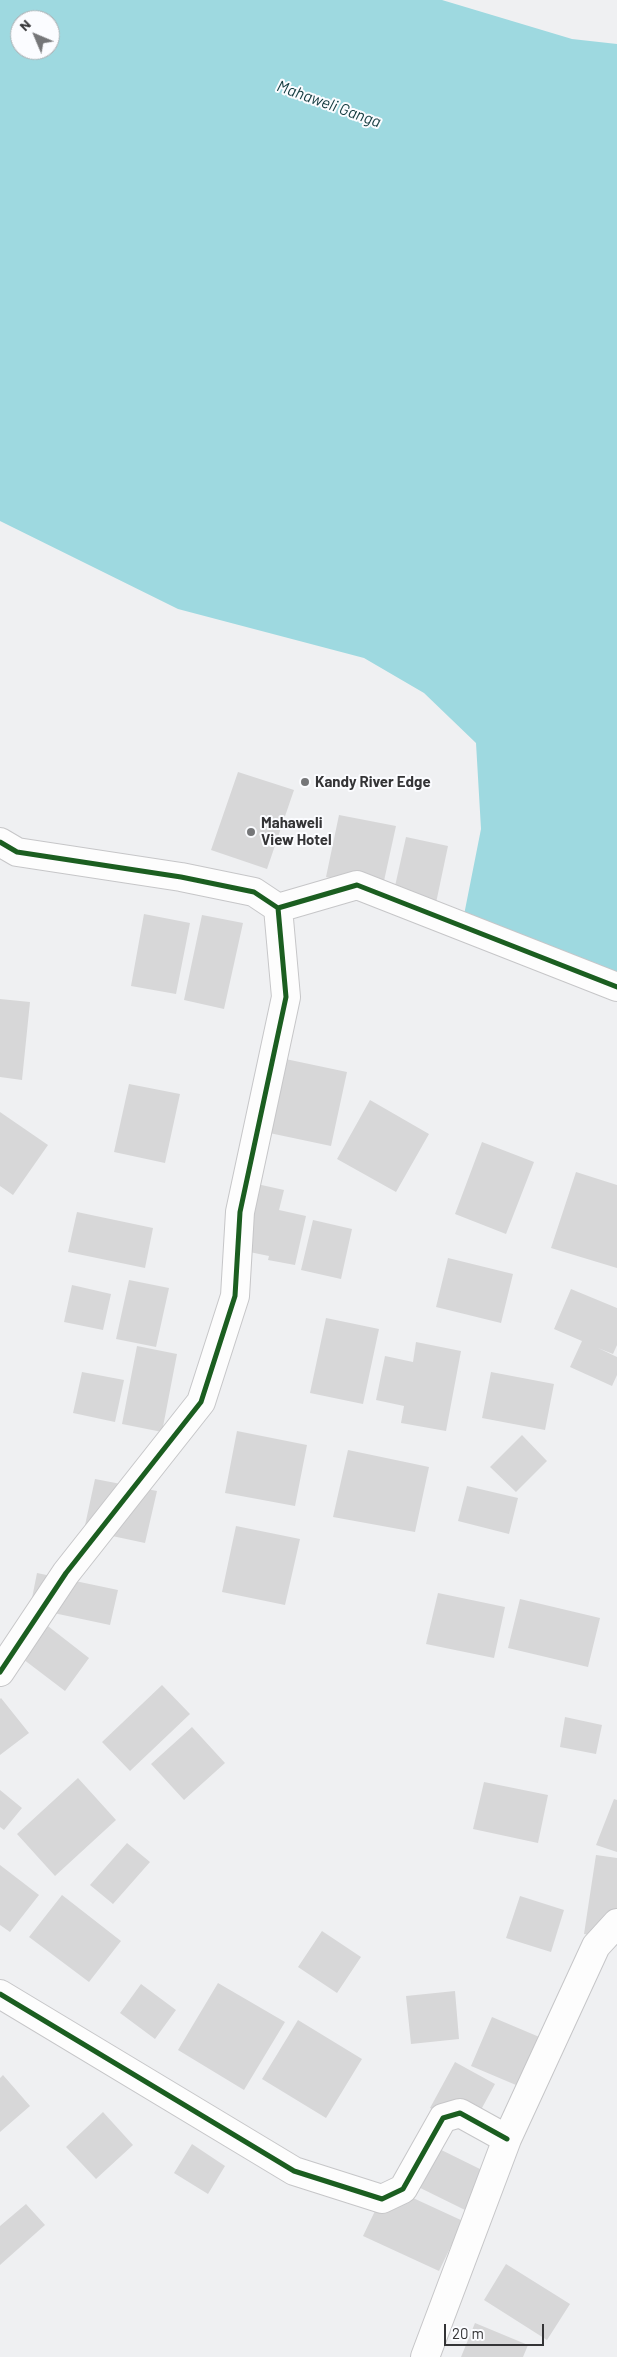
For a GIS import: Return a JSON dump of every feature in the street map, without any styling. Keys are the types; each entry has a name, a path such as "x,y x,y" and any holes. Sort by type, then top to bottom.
{"street":[{"path":"0,842 17,852 181,877 254,892 278,908 357,885 617,987"},
{"path":"0,1672 66,1572 201,1402 235,1296 240,1212 286,997 278,908"},
{"path":"425,2357 507,2139 596,1946 617,1924"},
{"path":"0,1994 294,2172 382,2199 403,2189 443,2118 460,2112 507,2139"}],"water":[{"name":"Mahaweli Ganga","path":"0,0 442,0 572,39 617,44 617,983 464,915 481,829 476,743 424,693 364,658 178,609 0,521"}],"building":[{"path":"238,772 294,790 267,869 211,850"},
{"path":"339,815 396,826 382,890 326,877"},
{"path":"406,837 448,846 432,922 389,913"},
{"path":"144,914 190,923 176,994 131,986"},
{"path":"202,915 243,923 224,1009 184,1000"},
{"path":"0,999 30,1002 22,1080 0,1077"},
{"path":"276,1057 347,1072 331,1146 260,1131"},
{"path":"129,1084 180,1094 165,1163 114,1152"},
{"path":"370,1100 429,1134 396,1192 337,1159"},
{"path":"0,1112 48,1145 13,1195 0,1186"},
{"path":"482,1142 534,1162 506,1234 455,1214"},
{"path":"576,1172 617,1185 617,1268 551,1248"},
{"path":"239,1180 284,1190 279,1210 306,1216 295,1265 268,1260 269,1256 225,1247"},
{"path":"77,1212 153,1228 145,1268 68,1252"},
{"path":"313,1220 352,1229 341,1279 301,1270"},
{"path":"448,1258 513,1274 501,1323 436,1307"},
{"path":"129,1280 169,1288 156,1347 116,1339"},
{"path":"72,1285 111,1294 103,1330 64,1322"},
{"path":"571,1289 617,1308 617,1345 613,1354 598,1348 617,1357 617,1375 612,1386 570,1367 582,1341 554,1329"},
{"path":"326,1318 379,1329 363,1404 310,1393"},
{"path":"416,1342 461,1351 446,1431 401,1423 404,1406 376,1400 385,1356 413,1362"},
{"path":"137,1346 177,1354 162,1432 122,1424"},
{"path":"82,1372 124,1380 115,1422 73,1413"},
{"path":"491,1372 554,1384 545,1430 482,1418"},
{"path":"237,1431 307,1445 295,1506 225,1493"},
{"path":"522,1435 547,1461 516,1492 490,1467"},
{"path":"348,1450 429,1467 415,1532 333,1517"},
{"path":"95,1479 157,1491 145,1543 84,1530"},
{"path":"467,1486 518,1498 509,1534 458,1521"},
{"path":"236,1526 300,1539 285,1605 222,1592"},
{"path":"37,1573 118,1590 110,1625 30,1608"},
{"path":"438,1593 505,1607 494,1658 426,1644"},
{"path":"520,1599 600,1618 588,1667 508,1648"},
{"path":"44,1623 89,1658 65,1691 19,1656"},
{"path":"162,1685 190,1714 130,1771 102,1742"},
{"path":"0,1699 29,1733 0,1755"},
{"path":"565,1717 602,1725 596,1754 560,1747"},
{"path":"192,1727 225,1763 184,1800 151,1764"},
{"path":"78,1778 116,1820 55,1876 17,1834"},
{"path":"484,1782 548,1795 538,1843 473,1829"},
{"path":"0,1790 22,1808 4,1830 0,1827"},
{"path":"614,1799 617,1800 617,1852 596,1845"},
{"path":"127,1843 150,1862 113,1904 90,1885"},
{"path":"596,1855 617,1858 617,1939 584,1934"},
{"path":"0,1865 39,1895 10,1932 0,1925"},
{"path":"62,1895 121,1941 89,1982 29,1937"},
{"path":"520,1896 564,1910 551,1952 506,1938"},
{"path":"322,1931 361,1957 337,1993 298,1967"},
{"path":"218,1983 285,2022 244,2090 178,2050"},
{"path":"141,1984 176,2010 155,2039 120,2013"},
{"path":"455,1991 459,2039 411,2044 406,1996"},
{"path":"492,2017 563,2047 542,2096 471,2066"},
{"path":"298,2020 362,2059 326,2118 262,2079"},
{"path":"455,2062 495,2084 470,2130 430,2108"},
{"path":"3,2075 30,2106 0,2132 0,2078"},
{"path":"103,2112 133,2145 96,2179 66,2147"},
{"path":"417,2138 484,2171 465,2210 398,2177"},
{"path":"192,2144 225,2166 208,2194 174,2173"},
{"path":"387,2186 463,2221 439,2271 363,2236"},
{"path":"26,2204 45,2225 0,2265 0,2226"},
{"path":"506,2264 570,2304 547,2340 484,2300"},
{"path":"475,2323 528,2345 523,2357 461,2357"}],"cycle path":[{"path":"0,842 17,852 181,877 254,892 278,908 357,885 617,987"},
{"path":"0,1672 66,1573 201,1402 235,1296 240,1212 286,997 278,908"},
{"path":"0,1994 294,2171 382,2199 403,2189 443,2118 460,2113 507,2139"}],"place":[{"name":"Kandy River Edge","path":"305,782"},
{"name":"Mahaweli View Hotel","path":"251,832"}]}
